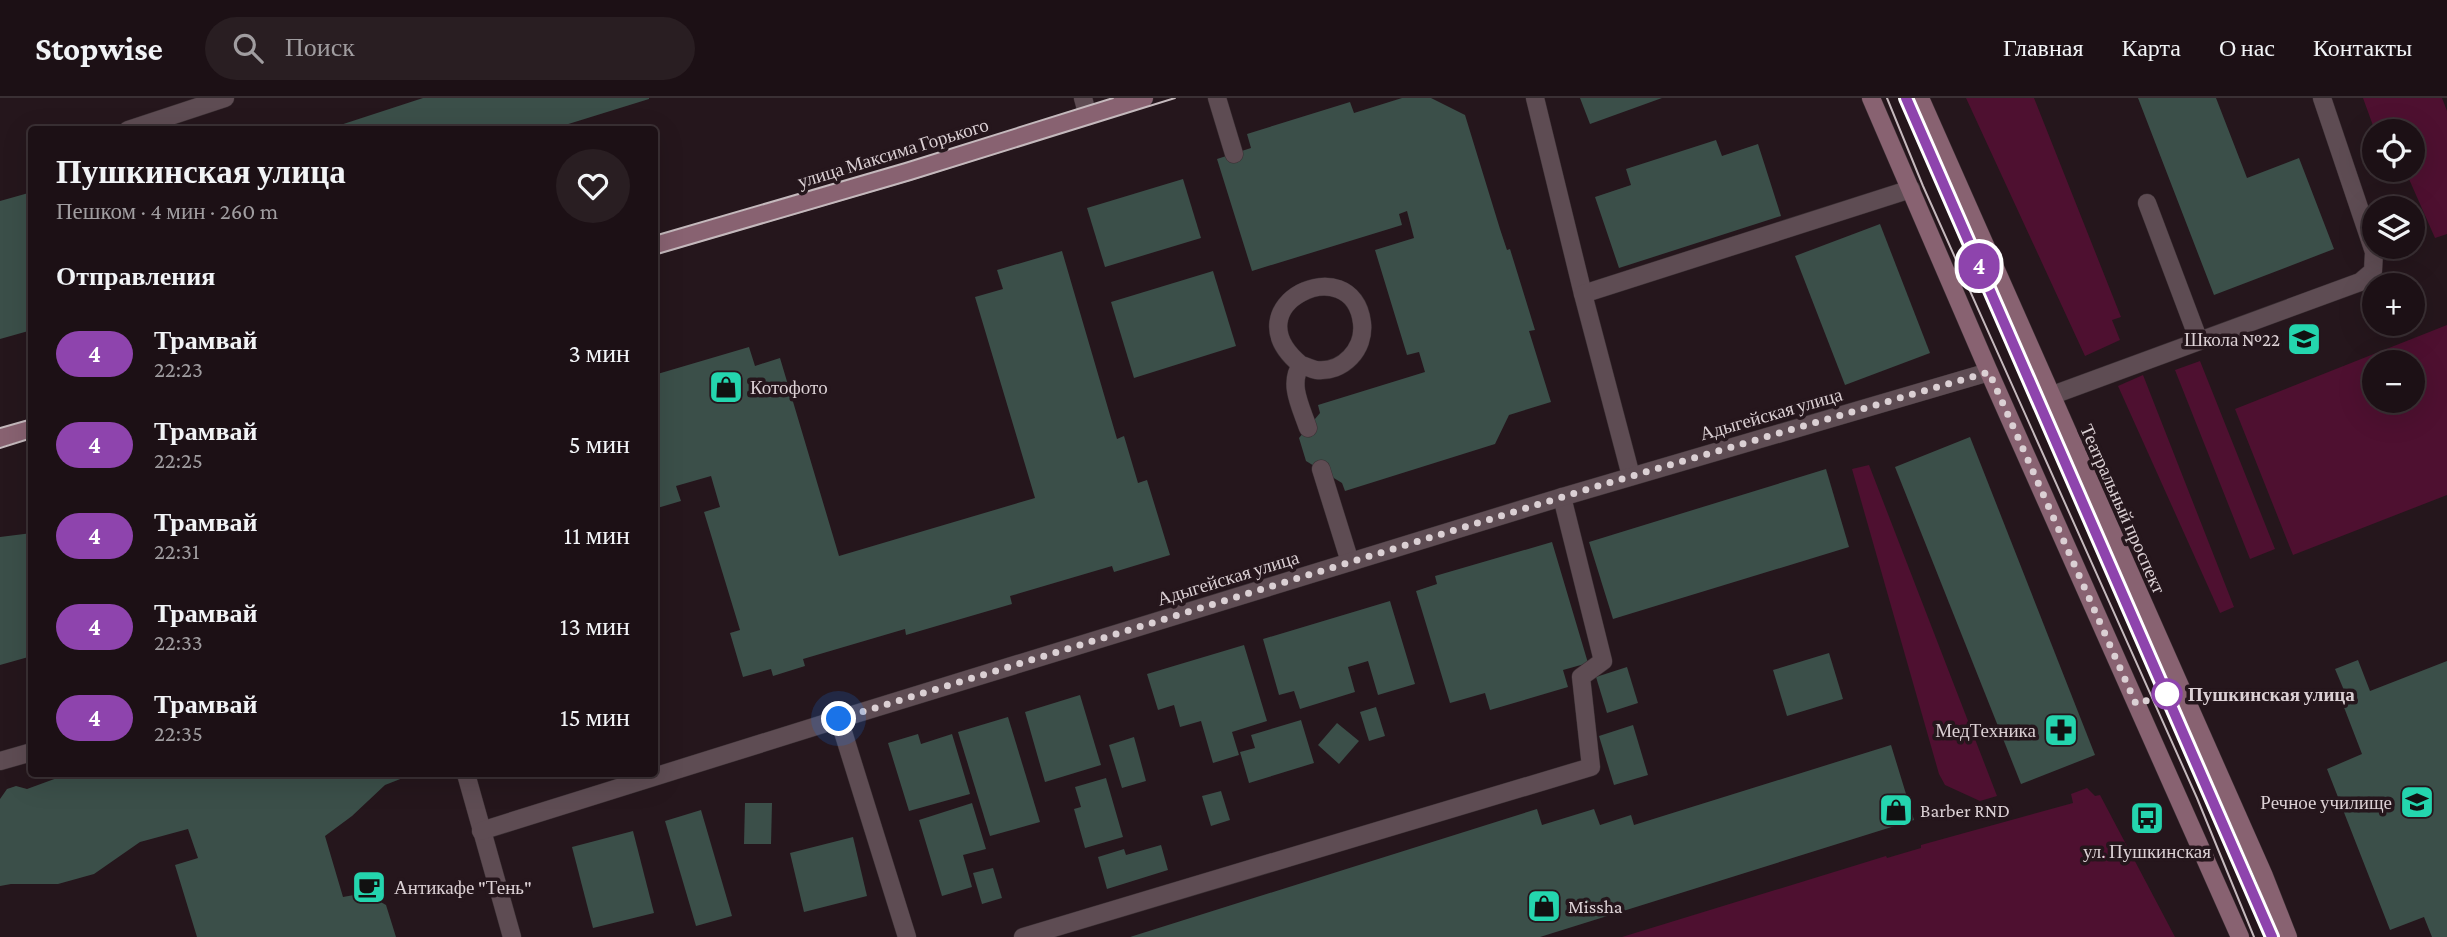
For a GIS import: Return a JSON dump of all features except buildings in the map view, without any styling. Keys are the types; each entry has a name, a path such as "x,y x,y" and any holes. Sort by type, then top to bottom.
{"main road":[{"name":"улица Максима Горького","path":"658,245 1144,98"},
{"path":"1871,98 1989,372 2240,937"},
{"name":"Театральный проспект","path":"1920,98 2264,876 2288,937"},
{"path":"0,438 28,429"}],"street":[{"path":"140,126 225,98"},
{"path":"1083,98 1088,116"},
{"path":"1217,98 1234,154"},
{"path":"1535,98 1630,476"},
{"path":"2050,396 2360,282 2373,271 2374,252 2322,98"},
{"path":"1583,294 1911,190"},
{"path":"2147,202 2199,341"},
{"path":"1324,286 1340,290 1353,301 1361,315 1363,332 1358,348 1348,360 1333,368 1317,370 1301,365 1288,355 1280,341 1279,324 1284,309 1294,295 1308,288 1324,286"},
{"path":"1301,365 1296,372 1295,386 1308,428"},
{"name":"Адыгейская улица","path":"658,776 1630,476 1989,372"},
{"path":"1321,470 1350,562"},
{"path":"1023,937 1591,767 1581,677 1603,662 1562,497"},
{"path":"839,719 907,937"},
{"path":"0,761 28,753"},
{"path":"467,777 512,937"},
{"name":"Адыгейская улица","path":"481,831 654,777"}],"shaded area":[{"path":"1966,98 2034,98 2121,317 2112,320 2120,340 2085,356"},
{"path":"2363,98 2442,98 2447,111 2447,234 2435,238 2425,215 2425,196 2416,196 2410,182 2425,182 2425,119 2371,119"},
{"path":"2447,325 2447,495 2293,555 2235,409 2362,359 2362,413 2425,413 2425,350 2384,350 2425,336"},
{"path":"2200,361 2275,549 2250,559 2175,370"},
{"path":"2143,375 2234,607 2220,613 2118,386"},
{"path":"1869,465 1997,796 1980,801 1945,785 1939,774 1852,469"},
{"path":"2087,788 2095,796 2100,795 2175,937 1622,937 1886,856 1887,858 1921,848 1921,845 2073,803 2071,794"}],"tram line":[{"path":"658,235 905,163 1113,98"},
{"path":"658,254 911,180 1175,98"},
{"path":"1887,98 1923,186 2197,798 2254,937"},
{"path":"1906,98 2272,937"},
{"name":"4","path":"1906,98 2272,937"},
{"path":"0,428 28,420"},
{"path":"0,448 28,439"}],"place":[{"name":"Школа №22","path":"2304,339"},
{"name":"Котофото","path":"726,387"},
{"name":"Пушкинская улица","path":"2167,694"},
{"name":"МедТехника","path":"2061,730"},
{"name":"Речное училище","path":"2417,802"},
{"name":"Barber RND","path":"1896,810"},
{"name":"ул. Пушкинская","path":"2147,818"},
{"name":"Антикафе \"Тень\"","path":"369,887"},
{"name":"Missha","path":"1544,906"}],"route":[{"path":"839,719 1608,483 1989,372 2136,704 2167,694"}]}
